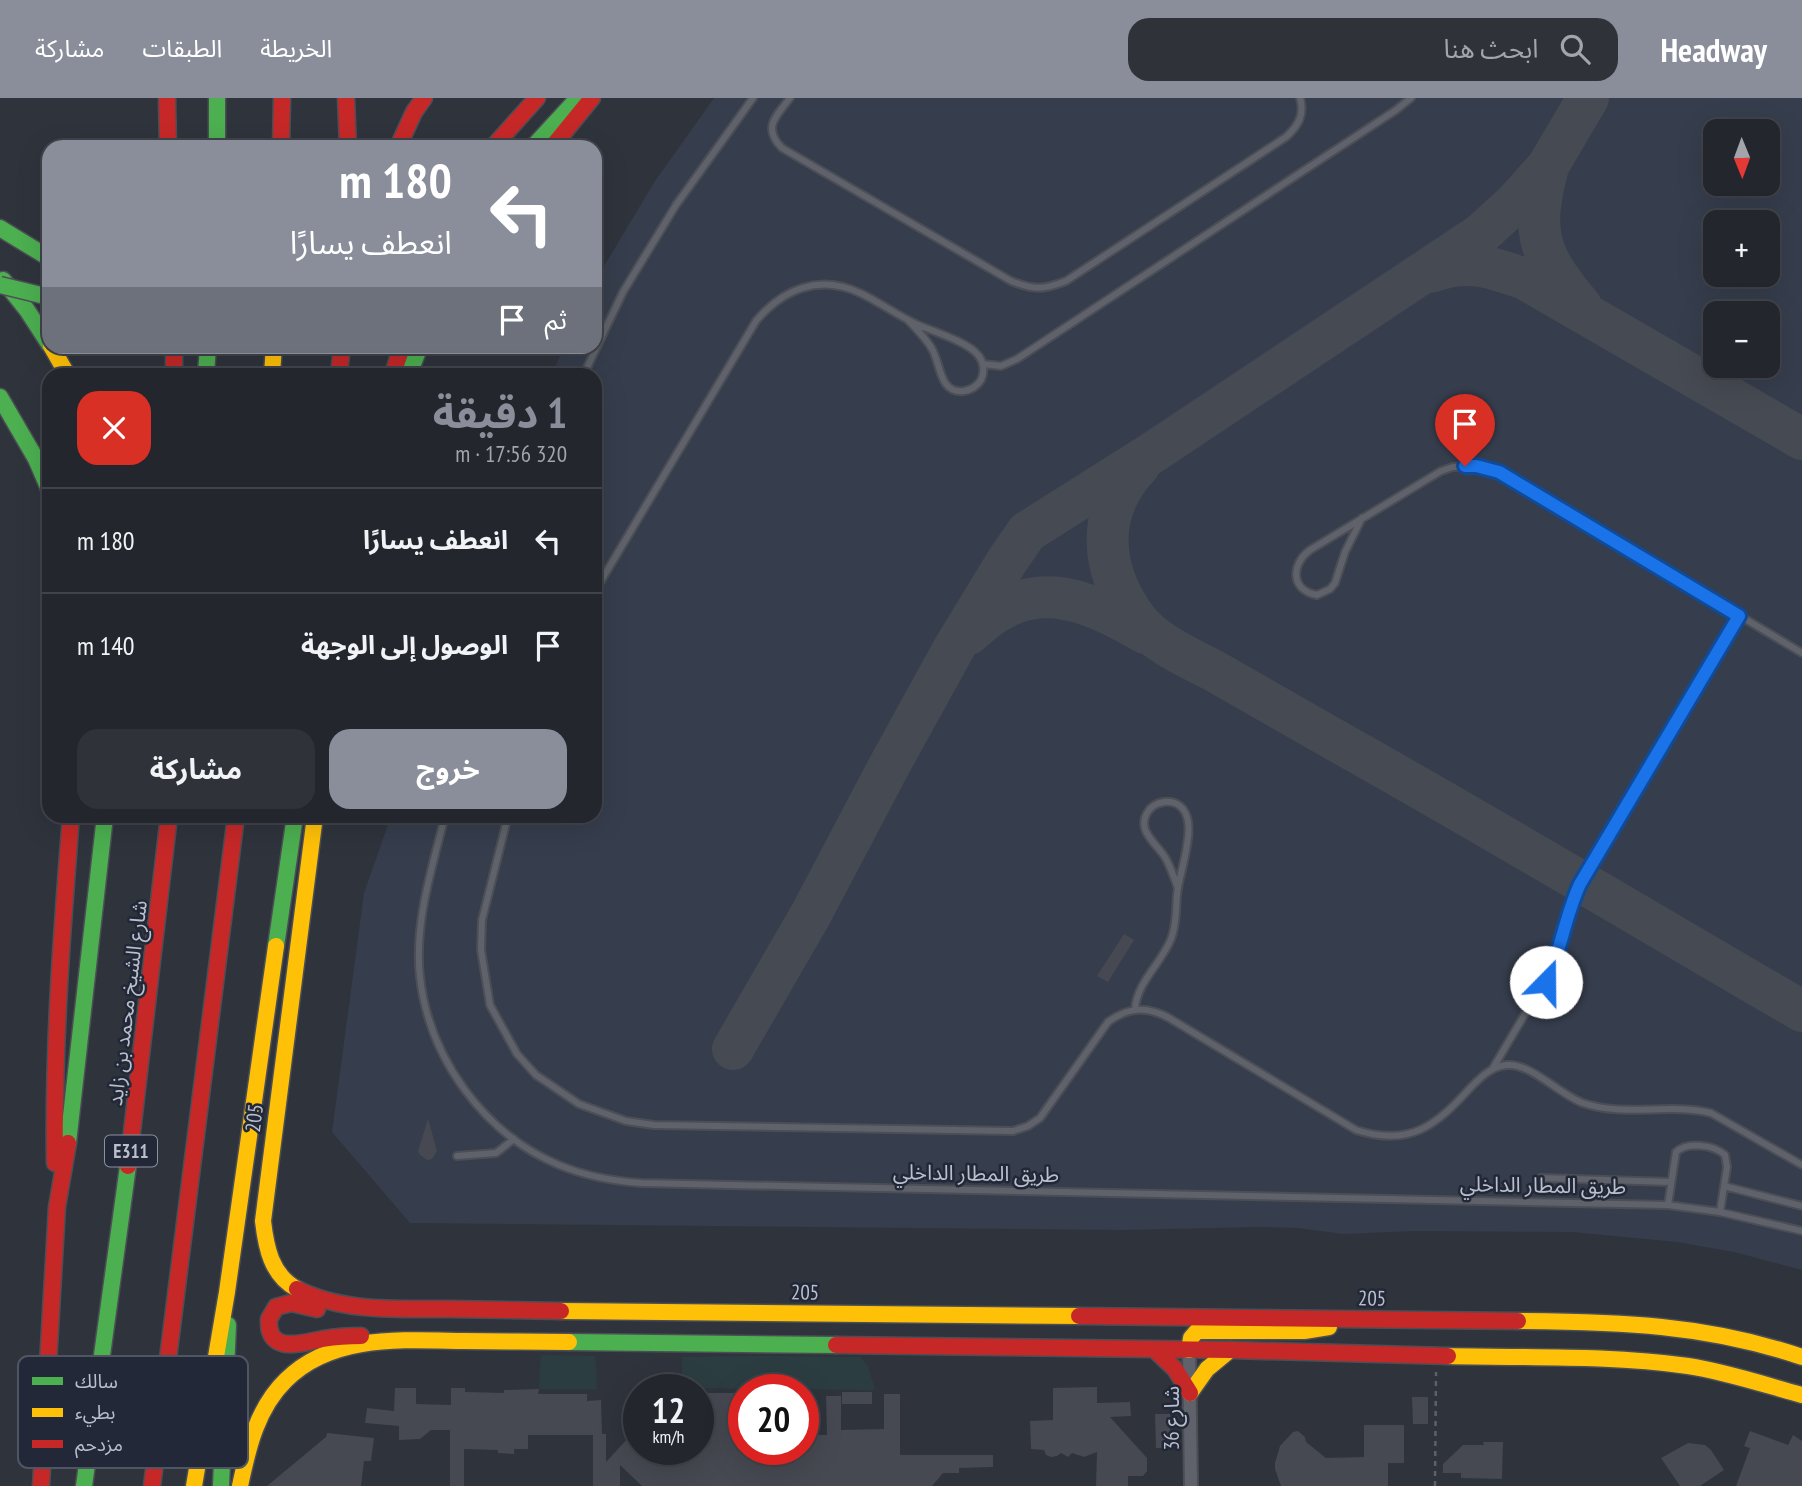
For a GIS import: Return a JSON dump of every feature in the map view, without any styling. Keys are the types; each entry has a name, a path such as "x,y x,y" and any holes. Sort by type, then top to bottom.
{"main road":[{"path":"167,98 168,140"},
{"path":"217,98 217,140"},
{"path":"281,140 282,98"},
{"path":"346,98 348,140"},
{"path":"401,140 414,112 424,98"},
{"path":"499,140 537,98"},
{"path":"539,140 578,98"},
{"path":"558,140 592,98"},
{"path":"0,228 42,254"},
{"path":"0,276 42,333"},
{"path":"0,285 42,295"},
{"path":"0,397 24,436 42,474"},
{"path":"48,1356 57,1207 54,1115 63,906 70,823"},
{"path":"57,1207 78,1072 103,823"},
{"name":"شارع الشيخ محمد بن زايد","path":"102,1356 121,1224 168,823"},
{"path":"169,1356 235,823"},
{"path":"216,1356 294,823"},
{"name":"205","path":"314,823 264,1205 264,1245 267,1254 277,1273 305,1295 336,1303 404,1309 1650,1324 1725,1335 1802,1357"},
{"path":"227,1293 228,1356"},
{"path":"404,1309 340,1312 291,1303 282,1304 270,1313 268,1320 271,1335 277,1342 286,1345 352,1336 404,1340 1230,1350 1617,1360 1664,1363 1727,1374 1802,1395"},
{"path":"1189,1350 1191,1338 1197,1331 1304,1331 1352,1319"},
{"path":"248,1447 259,1418 277,1389 316,1358 361,1344 404,1340"},
{"path":"1155,1350 1175,1369 1190,1393 1207,1369 1230,1350"},
{"path":"41,1486 42,1468"},
{"name":"شارع الشيخ محمد بن زايد","path":"84,1486 87,1468"},
{"path":"152,1486 154,1468"},
{"path":"194,1486 197,1468"},
{"path":"221,1486 222,1468"},
{"path":"240,1486 243,1468"}],"street":[{"name":"شارع 36","path":"1189,1350 1191,1486"}],"lane":[{"path":"602,336 623,292 676,205 753,98"},
{"path":"790,98 773,124 775,141 782,148 1011,281 1029,288 1048,288 1066,281 1286,137 1296,128 1302,116 1300,98"},
{"path":"983,364 1001,366 1017,359 1411,98"},
{"path":"602,579 756,321 769,306 803,287 832,285 860,293 908,320 974,351 983,364 979,383 962,392 952,390 944,383 930,345 908,320"},
{"path":"1362,518 1330,589 1317,595 1304,590 1299,585 1296,570 1303,555 1362,518 1441,471 1465,466 1488,468 1499,472 1802,653"},
{"path":"1493,1069 1555,965 1568,915 1580,884 1739,616"},
{"path":"1135,1009 1140,988 1172,937 1178,888 1188,844 1187,819 1183,809 1175,803 1164,801 1154,804 1147,812 1145,830 1167,860 1178,888"},
{"name":"طريق المطار الداخلي","path":"443,823 423,906 419,943 420,977 426,1012 438,1045 455,1077 495,1125 538,1155 578,1172 609,1180 641,1183 1668,1205 1720,1212 1802,1231"},
{"path":"506,823 482,920 481,950 490,1005 517,1054 536,1075 579,1104 626,1121 683,1127 1013,1131 1040,1118 1108,1022 1135,1009 1149,1010 1169,1018 1356,1130 1371,1135 1405,1135 1435,1123 1448,1113 1479,1078 1493,1069 1508,1065 1520,1067 1571,1098 1598,1107 1682,1109 1711,1113 1802,1165"},
{"path":"457,1156 496,1153 514,1139"},
{"path":"1668,1205 1676,1152 1689,1145 1716,1149 1725,1155 1727,1161 1720,1212"},
{"path":"1541,1178 1671,1182"},
{"path":"1724,1186 1802,1206"}],"path":[{"path":"1435,1486 1436,1355"}],"shaded area":[{"path":"714,98 1802,98 1802,1270 1734,1252 1677,1242 1572,1232 1413,1231 1344,1234 1297,1228 1259,1227 1123,1230 410,1223 332,1132 364,893 389,823 602,823 602,368 555,368 561,354 602,354 602,269 655,181"},
{"path":"541,1355 595,1356 597,1389 539,1389"},
{"path":"682,1357 860,1357 868,1366 875,1390 819,1389 819,1374 728,1374 728,1389 714,1388 714,1374 682,1374"}],"building":[{"path":"1124,934 1134,940 1108,982 1097,976"},
{"path":"428,1119 437,1151 432,1159 427,1160 418,1151"},
{"path":"1097,1387 1097,1403 1130,1402 1131,1416 1110,1417 1147,1458 1147,1471 1143,1476 1128,1476 1128,1486 1096,1486 1097,1452 1084,1457 1072,1453 1068,1457 1061,1453 1051,1457 1046,1455 1044,1450 1031,1449 1030,1421 1053,1420 1053,1388"},
{"path":"395,1388 416,1388 416,1404 451,1405 451,1388 465,1388 465,1392 504,1393 504,1390 539,1389 538,1394 587,1394 587,1401 601,1400 602,1434 606,1434 606,1462 623,1444 623,1465 714,1465 714,1393 728,1393 728,1465 819,1465 819,1435 827,1435 826,1396 841,1396 841,1430 884,1429 884,1394 900,1394 900,1455 993,1455 993,1467 959,1468 959,1473 943,1473 932,1486 642,1486 620,1465 620,1486 593,1486 593,1435 528,1435 528,1449 514,1449 514,1454 498,1453 498,1450 464,1449 464,1486 450,1486 450,1430 431,1430 420,1439 399,1440 399,1426 365,1423 367,1408 394,1411"},
{"path":"842,1392 872,1392 872,1404 842,1404"},
{"path":"1412,1397 1428,1397 1428,1424 1413,1424"},
{"path":"1155,1414 1170,1414 1170,1448 1156,1448"},
{"path":"1364,1425 1404,1425 1404,1463 1388,1463 1388,1486 1281,1486 1275,1463 1280,1446 1293,1432 1298,1431 1305,1437 1306,1442 1326,1458 1364,1457"},
{"path":"1750,1431 1788,1445 1793,1435 1802,1441 1802,1486 1736,1486 1750,1448 1744,1446"},
{"path":"327,1433 374,1438 371,1461 364,1461 361,1486 267,1486 326,1437"},
{"path":"1483,1442 1503,1442 1502,1479 1461,1478 1461,1473 1443,1473 1443,1464 1463,1445 1484,1445"},
{"path":"1688,1443 1705,1445 1724,1470 1700,1486 1680,1486 1661,1458"}],"taxiway":[{"path":"733,1049 811,914 954,648 1027,532 1152,453 1481,234 1516,202 1548,166 1588,98"},
{"path":"1548,167 1540,209 1542,241 1555,271 1581,306"},
{"path":"1431,272 1468,265 1490,268 1525,279 1802,439"},
{"path":"1139,466 1115,502 1109,522 1108,542 1116,581 1125,601 1145,629 1174,650 1452,807 1802,1011"},
{"path":"969,634 991,616 1013,604 1034,598 1077,602 1099,609 1145,633"}],"traffic: fast":[{"path":"217,98 217,140"},
{"path":"539,140 578,98"},
{"path":"0,228 42,254"},
{"path":"3,280 42,333"},
{"path":"0,285 42,295"},
{"path":"206,368 207,354"},
{"path":"411,368 417,354"},
{"path":"0,397 42,473"},
{"path":"68,1143 104,823"},
{"path":"276,946 294,823"},
{"path":"102,1356 128,1166"},
{"path":"227,1356 228,1325"},
{"path":"569,1342 836,1345"},
{"path":"84,1486 86,1468"},
{"path":"221,1486 222,1468"}],"traffic: slow":[{"path":"56,354 64,368"},
{"path":"272,368 273,354"},
{"path":"297,1289 281,1276 271,1260 263,1221 314,823"},
{"path":"216,1356 276,946"},
{"path":"561,1311 1079,1316"},
{"path":"1518,1321 1627,1324 1696,1331 1766,1346 1802,1357"},
{"path":"1189,1350 1191,1338 1197,1331 1304,1331 1329,1327"},
{"path":"248,1452 261,1416 276,1391 304,1365 325,1354 346,1347 393,1341 569,1342"},
{"path":"1190,1393 1207,1369 1230,1350"},
{"path":"1448,1356 1658,1362 1717,1372 1802,1395"},
{"path":"194,1486 197,1468"},
{"path":"240,1486 244,1468"}],"traffic: jam":[{"path":"167,98 168,140"},
{"path":"281,140 282,98"},
{"path":"346,98 348,140"},
{"path":"401,140 414,112 424,98"},
{"path":"499,140 537,98"},
{"path":"558,140 592,98"},
{"path":"174,354 174,368"},
{"path":"340,368 341,354"},
{"path":"395,368 399,354"},
{"path":"55,1163 57,1033 70,823"},
{"path":"128,1166 168,823"},
{"path":"168,1356 235,823"},
{"path":"48,1356 57,1207 68,1143"},
{"path":"297,1289 332,1302 370,1308 561,1311"},
{"path":"317,1309 291,1303 276,1307 269,1319 274,1338 279,1342 296,1344 361,1336"},
{"path":"1079,1316 1518,1321"},
{"path":"836,1345 1448,1356"},
{"path":"1155,1350 1175,1369 1190,1393"},
{"path":"41,1486 42,1468"},
{"path":"152,1486 154,1468"}],"route":[{"path":"1465,466 1499,472 1739,616 1580,884 1565,924 1555,965 1546,982"}]}
